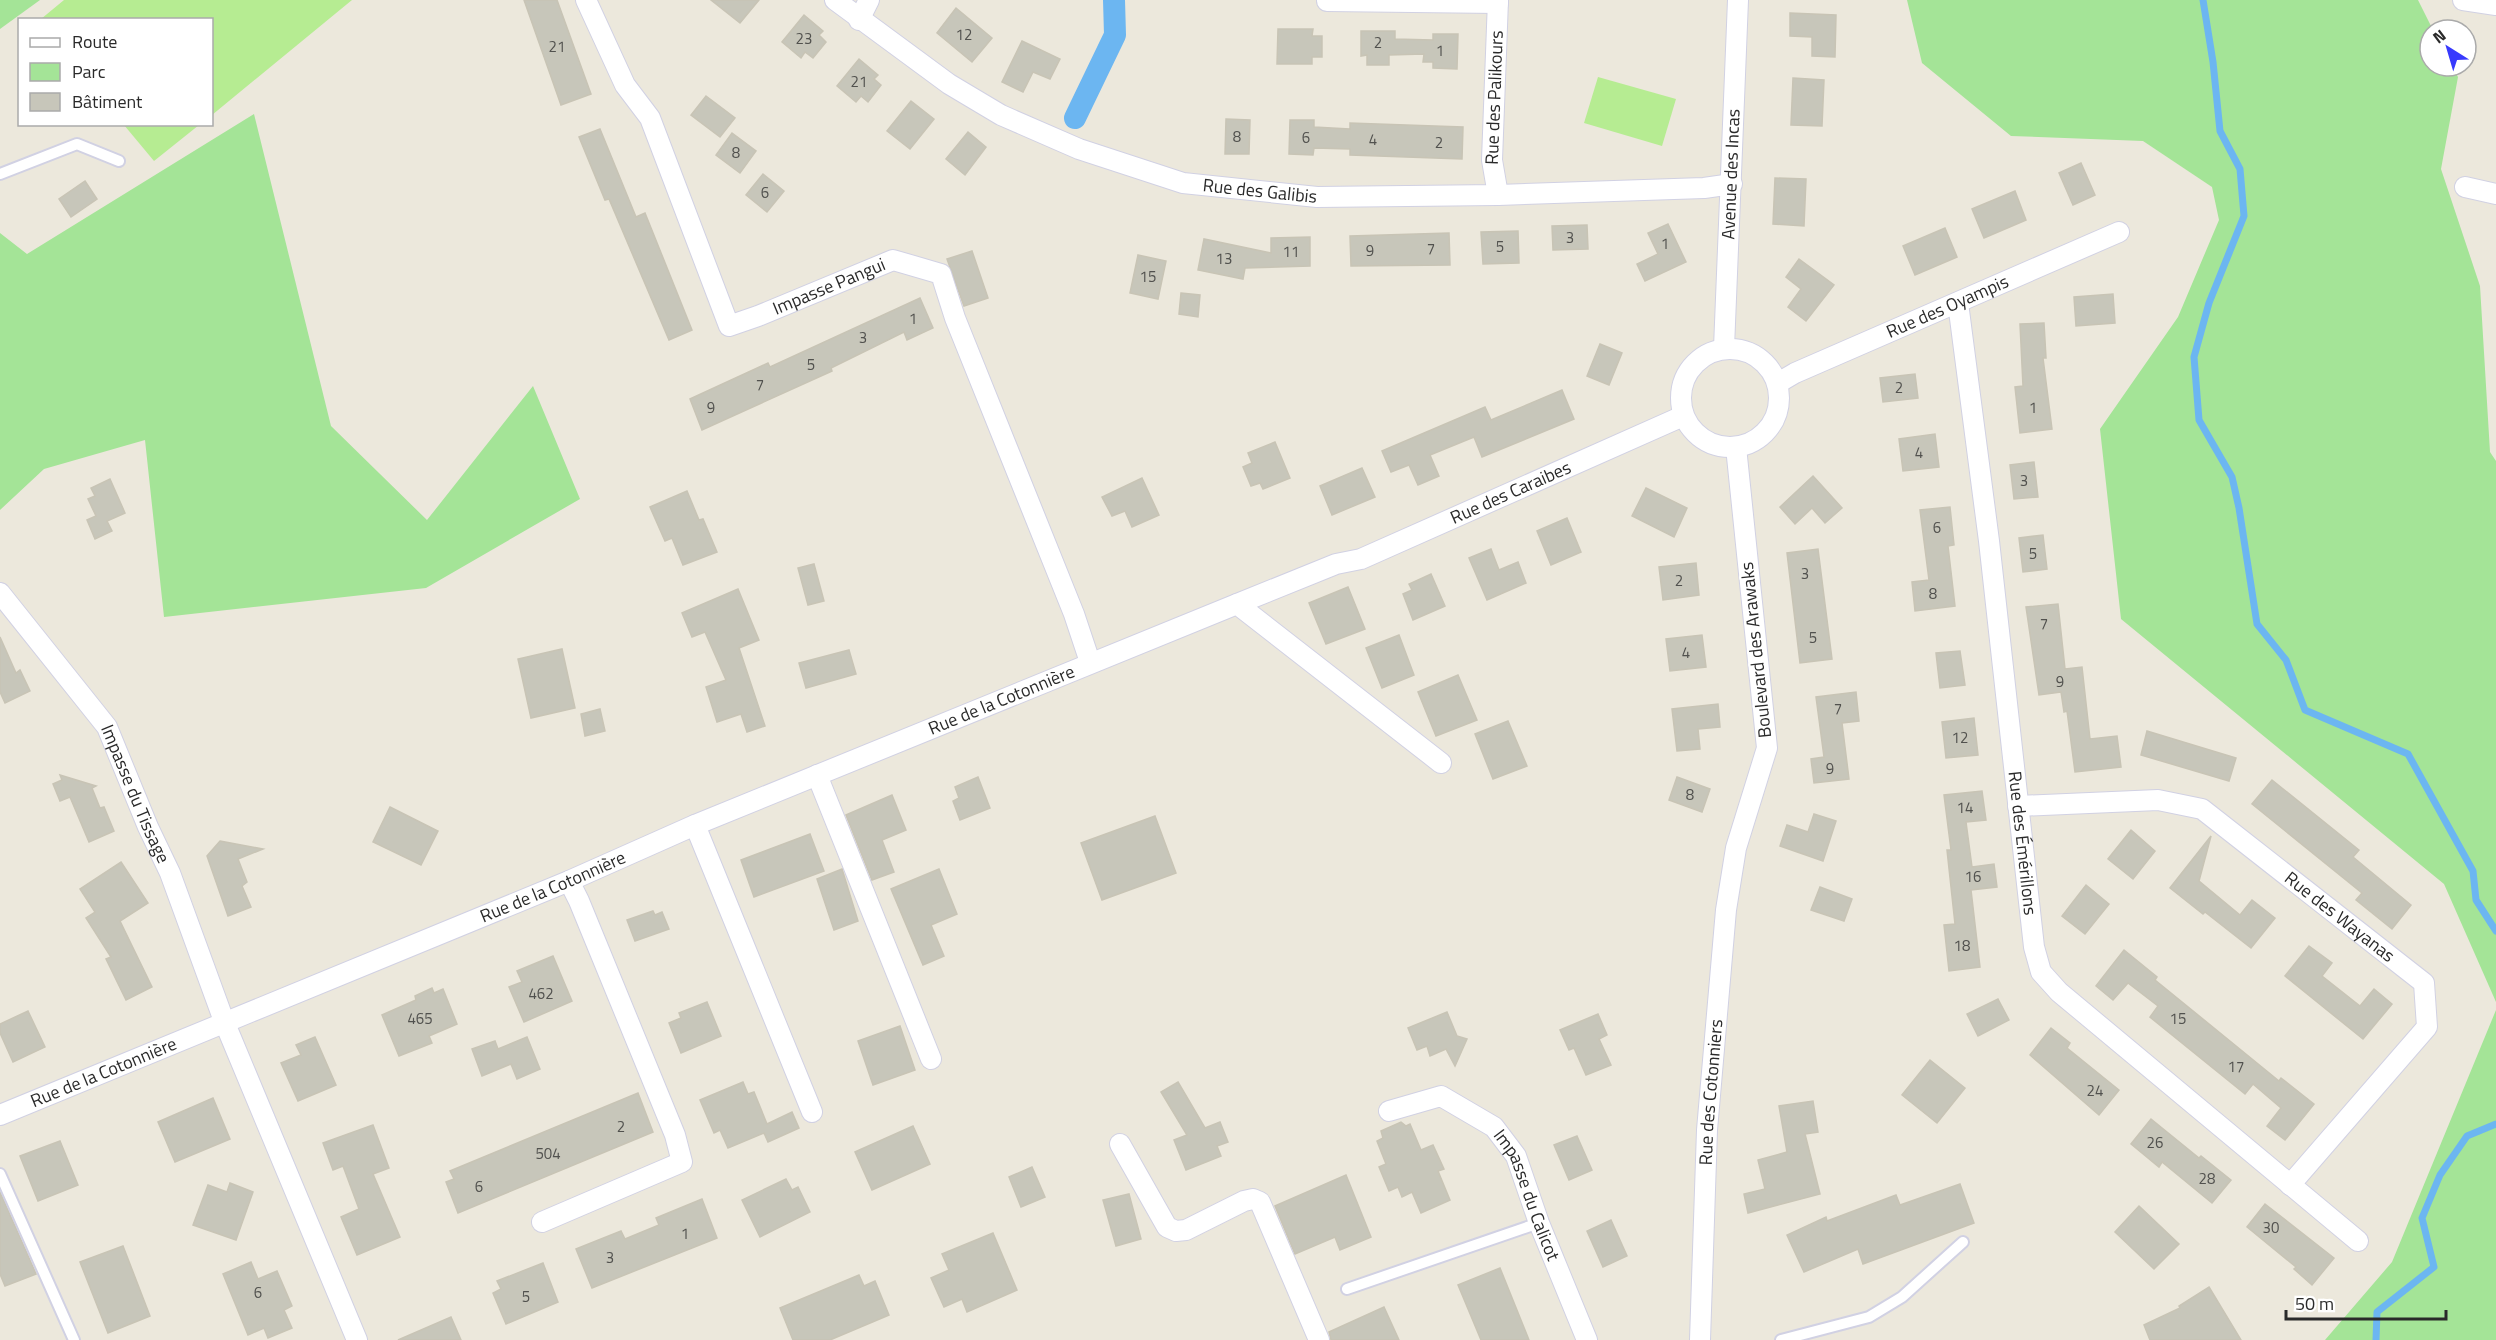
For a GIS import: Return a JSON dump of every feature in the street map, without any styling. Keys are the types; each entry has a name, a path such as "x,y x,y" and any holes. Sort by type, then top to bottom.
{"street":[{"name":"Impasse Pangui","path":"586,0 625,85 650,118 729,326 893,260 941,274 955,318 1074,614 1098,659"},
{"name":"Rue des Galibis","path":"835,0 859,20 949,84 1002,115 1079,148 1183,183 1317,197 1498,195 1704,188 1732,184"},
{"path":"859,20 869,0"},
{"name":"Avenue des Incas","path":"1724,348 1738,0"},
{"path":"2463,0 2496,4"},
{"path":"1327,1 1498,2"},
{"name":"Rue des Palikours","path":"1498,2 1492,160 1498,195"},
{"path":"2465,187 2496,194"},
{"name":"Rue des Oyampis","path":"1778,383 1795,373 2119,232"},
{"name":"Rue des Émérillons","path":"1958,303 1989,541 2034,947 2041,972 2059,992 2109,1035 2358,1241"},
{"path":"1724,348 1738,348 1751,352 1772,370 1778,383 1779,400 1776,417 1766,431 1752,442 1736,447 1722,447 1698,437 1683,416 1680,398 1683,380 1692,365 1707,354 1724,348"},
{"name":"Rue des Caraibes","path":"1238,604 1336,564 1361,559 1683,416"},
{"name":"Boulevard des Arawaks","path":"1736,447 1767,748 1736,848"},
{"name":"Impasse du Tissage","path":"0,592 107,727 148,827 170,873 224,1021 357,1340"},
{"name":"Rue de la Cotonnière","path":"0,1115 569,881 695,825 1098,659 1238,604"},
{"path":"1238,604 1441,763"},
{"path":"817,775 931,1059"},
{"name":"Rue des Wayanas","path":"2018,806 2158,800 2202,809 2424,983 2427,1027 2290,1185"},
{"path":"695,825 812,1112"},
{"name":"Rue des Cotonniers","path":"1700,1340 1707,1130 1725,910 1736,848"},
{"path":"542,1222 682,1162 675,1135 569,881"},
{"name":"Impasse du Calicot","path":"1389,1111 1441,1096 1494,1127 1516,1156 1539,1223 1587,1340"},
{"path":"1120,1144 1167,1227 1176,1231 1186,1230 1244,1201 1253,1199 1260,1202 1319,1340"}],"lane":[{"path":"0,174 77,144 119,161"},
{"path":"0,1174 74,1340"},
{"path":"1347,1289 1539,1223"},
{"path":"1781,1340 1869,1317 1902,1297 1963,1242"}],"green space":[{"path":"0,0 40,0 0,29"},
{"path":"64,0 352,0 213,114 213,18 42,18"},
{"path":"1907,0 2418,0 2427,18 2418,18 2418,78 2458,78 2441,169 2480,286 2490,452 2496,461 2496,1002 2444,884 2121,619 2100,429 2178,317 2219,220 2212,187 2143,141 2011,136 1922,63"},
{"path":"1598,77 1676,99 1662,146 1584,123"},
{"path":"254,114 331,426 427,520 533,386 580,499 426,588 164,617 145,440 44,469 0,510 0,233 27,254"},
{"path":"125,126 198,126 154,161"},
{"path":"2496,1010 2496,1340 2325,1340 2392,1262"}],"building":[{"path":"524,0 557,0 591,94 561,105"},
{"path":"711,0 759,0 740,23"},
{"path":"956,8 992,38 972,62 937,33"},
{"path":"1790,13 1836,15 1835,57 1812,56 1812,37 1790,36"},
{"path":"804,15 823,31 819,35 826,42 813,58 805,52 801,58 782,42"},
{"path":"1278,29 1313,29 1312,36 1322,36 1322,57 1312,57 1312,64 1277,64"},
{"path":"1361,31 1395,31 1395,39 1433,40 1433,34 1458,34 1457,69 1433,68 1433,62 1423,62 1424,54 1389,55 1389,65 1367,65 1367,55 1361,56"},
{"path":"1022,41 1060,59 1050,79 1033,72 1023,92 1002,82"},
{"path":"859,59 878,75 874,79 881,85 868,102 861,96 856,102 837,86"},
{"path":"1793,78 1824,80 1822,126 1791,125"},
{"path":"706,96 735,118 720,137 691,115"},
{"path":"911,101 934,119 910,149 887,131"},
{"path":"1226,119 1250,120 1249,154 1225,154"},
{"path":"1290,120 1314,120 1314,127 1350,129 1350,123 1463,127 1462,159 1350,155 1350,149 1314,148 1313,155 1289,154"},
{"path":"600,129 636,217 645,213 692,330 669,340 609,199 605,200 579,137"},
{"path":"968,132 986,147 965,175 946,159"},
{"path":"732,133 756,151 740,173 716,155"},
{"path":"2081,163 2095,195 2073,205 2059,173"},
{"path":"763,174 784,191 767,212 746,195"},
{"path":"1775,178 1806,179 1804,226 1773,224"},
{"path":"85,181 97,199 71,217 59,199"},
{"path":"2015,191 2026,220 1984,238 1972,209"},
{"path":"1668,224 1686,262 1645,281 1637,264 1658,254 1648,233"},
{"path":"1587,225 1588,249 1553,250 1552,226"},
{"path":"1945,228 1957,257 1915,275 1903,246"},
{"path":"1518,231 1519,263 1483,264 1481,232"},
{"path":"1449,233 1450,265 1351,266 1350,236"},
{"path":"1310,237 1310,266 1245,268 1243,279 1198,270 1204,239 1271,253 1271,238"},
{"path":"972,251 988,298 964,306 947,259"},
{"path":"1138,255 1166,261 1158,299 1130,293"},
{"path":"1799,259 1834,285 1806,321 1788,307 1801,289 1786,277"},
{"path":"1181,293 1200,295 1198,317 1179,314"},
{"path":"2113,294 2115,323 2076,326 2074,297"},
{"path":"920,298 933,328 907,340 904,332 831,368 832,371 702,430 690,399 768,363 770,367"},
{"path":"2044,323 2046,358 2043,358 2052,429 2020,433 2015,387 2023,386 2020,324"},
{"path":"1600,344 1622,353 1609,385 1587,376"},
{"path":"1915,374 1918,398 1883,402 1880,378"},
{"path":"1562,390 1574,419 1482,457 1474,437 1430,455 1439,476 1418,485 1409,465 1391,472 1382,451 1485,407 1491,420"},
{"path":"1935,434 1939,467 1903,471 1899,439"},
{"path":"1275,442 1290,478 1263,489 1260,483 1251,486 1243,467 1252,463 1248,453"},
{"path":"2034,462 2038,497 2014,499 2010,465"},
{"path":"1362,468 1375,497 1332,515 1320,486"},
{"path":"1813,476 1842,508 1825,523 1812,508 1795,524 1780,507"},
{"path":"1142,478 1159,515 1132,527 1125,511 1112,516 1102,497"},
{"path":"110,479 125,513 107,521 112,531 95,539 87,520 96,516 88,499 95,496 91,488"},
{"path":"1646,488 1687,508 1674,537 1632,516"},
{"path":"687,491 699,520 703,519 717,552 683,565 672,538 665,541 650,507"},
{"path":"1950,507 1954,545 1948,546 1955,606 1915,611 1912,582 1929,580 1920,510"},
{"path":"1567,518 1581,552 1551,565 1537,531"},
{"path":"2043,535 2047,569 2023,572 2019,538"},
{"path":"1491,549 1499,570 1518,562 1526,583 1487,600 1469,558"},
{"path":"1818,549 1832,659 1800,663 1787,553"},
{"path":"1696,563 1699,595 1663,600 1659,567"},
{"path":"814,564 824,601 808,605 798,568"},
{"path":"1431,574 1445,606 1413,620 1403,594 1412,590 1409,584"},
{"path":"1348,587 1365,629 1326,644 1309,603"},
{"path":"738,589 759,640 739,648 765,726 747,732 741,714 717,722 706,687 726,680 705,632 692,637 682,613"},
{"path":"2058,604 2065,669 2082,667 2090,739 2117,736 2121,767 2075,772 2067,711 2064,712 2061,692 2039,695 2026,607"},
{"path":"1399,635 1414,675 1382,688 1366,648"},
{"path":"1702,635 1706,667 1670,671 1666,639"},
{"path":"0,637 16,673 20,670 30,691 5,703 0,692"},
{"path":"562,649 575,708 531,718 518,659"},
{"path":"849,650 856,674 806,688 799,663"},
{"path":"1960,651 1965,685 1940,688 1936,653"},
{"path":"1458,675 1477,720 1436,736 1418,692"},
{"path":"1856,692 1859,721 1842,723 1849,779 1814,783 1811,759 1824,757 1816,697"},
{"path":"1718,704 1720,727 1698,729 1700,749 1677,751 1672,709"},
{"path":"600,709 605,731 585,736 581,714"},
{"path":"1974,718 1978,755 1946,758 1942,722"},
{"path":"1508,721 1527,766 1493,779 1475,734"},
{"path":"2147,731 2236,758 2229,781 2141,755"},
{"path":"60,775 96,786 92,788 100,808 104,807 114,831 89,842 70,797 60,801 53,784 62,780"},
{"path":"978,777 990,808 960,820 953,801 959,798 955,787"},
{"path":"1677,777 1710,789 1702,812 1669,800"},
{"path":"2272,780 2359,850 2353,857 2411,905 2392,929 2356,900 2362,893 2252,804"},
{"path":"1982,791 1986,820 1966,822 1972,867 1994,864 1997,887 1971,890 1980,967 1949,971 1944,925 1955,924 1947,850 1951,850 1944,795"},
{"path":"892,795 906,830 882,840 894,872 872,880 846,815"},
{"path":"390,807 438,831 421,865 373,842"},
{"path":"1814,814 1836,821 1823,861 1780,846 1787,825 1808,832"},
{"path":"1155,816 1176,873 1102,900 1081,843"},
{"path":"2131,830 2155,851 2133,879 2108,859"},
{"path":"810,834 824,871 754,897 741,860"},
{"path":"2211,836 2199,881 2240,915 2252,900 2275,918 2251,948 2170,888"},
{"path":"220,841 263,849 238,859 247,882 242,886 251,907 228,916 207,856"},
{"path":"121,862 148,903 120,921 152,987 126,1000 106,959 111,957 86,918 95,912 80,889"},
{"path":"842,869 858,921 834,930 817,879"},
{"path":"939,869 957,914 931,925 944,956 923,965 891,889"},
{"path":"2086,885 2109,904 2085,934 2062,916"},
{"path":"1820,887 1852,899 1844,921 1811,910"},
{"path":"653,911 655,915 662,912 669,929 635,941 627,920"},
{"path":"2309,946 2332,963 2322,976 2360,1006 2374,989 2392,1004 2363,1039 2285,976"},
{"path":"2124,950 2157,977 2155,980 2279,1081 2281,1078 2314,1104 2285,1140 2267,1126 2281,1108 2253,1084 2245,1094 2150,1017 2158,1006 2128,983 2113,1000 2096,986"},
{"path":"553,956 572,1001 524,1022 509,987 522,982 517,971"},
{"path":"432,988 434,993 443,989 457,1024 429,1036 432,1043 399,1056 382,1015 416,1000 415,996"},
{"path":"1998,999 2009,1020 1978,1036 1967,1014"},
{"path":"707,1002 721,1036 681,1053 669,1023 681,1018 679,1013"},
{"path":"28,1011 45,1047 13,1062 0,1033 0,1024"},
{"path":"1447,1012 1457,1036 1467,1039 1455,1066 1446,1049 1430,1056 1427,1046 1417,1050 1408,1028"},
{"path":"1598,1014 1607,1035 1599,1039 1611,1065 1586,1075 1574,1048 1569,1050 1560,1030"},
{"path":"900,1026 915,1070 873,1085 858,1041"},
{"path":"2051,1028 2070,1043 2067,1048 2119,1090 2099,1115 2030,1055"},
{"path":"315,1037 336,1085 298,1101 281,1063 301,1055 296,1045"},
{"path":"527,1037 540,1069 517,1079 511,1064 482,1076 472,1049 495,1041 498,1049"},
{"path":"1930,1060 1965,1088 1937,1123 1902,1095"},
{"path":"743,1082 748,1094 754,1092 767,1124 792,1112 799,1128 768,1142 764,1133 728,1148 720,1130 714,1133 700,1100"},
{"path":"1178,1082 1205,1128 1220,1122 1228,1142 1217,1146 1221,1156 1186,1170 1174,1140 1187,1135 1161,1092"},
{"path":"638,1093 653,1132 458,1213 446,1182 454,1179 450,1171"},
{"path":"213,1098 230,1139 175,1162 158,1122"},
{"path":"1813,1101 1818,1132 1805,1134 1820,1194 1748,1213 1744,1194 1765,1189 1758,1160 1787,1152 1779,1106"},
{"path":"2151,1119 2199,1158 2201,1156 2231,1180 2212,1203 2162,1162 2159,1167 2131,1144"},
{"path":"1401,1122 1406,1126 1410,1124 1421,1150 1433,1145 1444,1169 1438,1171 1450,1200 1421,1213 1412,1192 1402,1197 1398,1187 1389,1191 1379,1167 1386,1164 1377,1141 1383,1138 1381,1131"},
{"path":"373,1125 389,1168 373,1174 400,1237 357,1255 341,1217 359,1209 343,1166 333,1170 323,1143"},
{"path":"913,1126 930,1164 872,1190 855,1152"},
{"path":"1577,1136 1592,1170 1569,1180 1554,1145"},
{"path":"60,1141 78,1185 38,1201 20,1156"},
{"path":"1032,1167 1045,1197 1021,1207 1009,1177"},
{"path":"1346,1175 1371,1237 1340,1250 1335,1237 1295,1254 1275,1206"},
{"path":"786,1179 792,1190 798,1187 810,1212 760,1237 742,1200"},
{"path":"230,1183 253,1192 236,1240 193,1225 208,1185 227,1192"},
{"path":"1960,1184 1974,1223 1863,1264 1858,1249 1804,1272 1787,1235 1826,1217 1827,1221 1896,1195 1900,1205"},
{"path":"0,1192 36,1274 5,1286 0,1274"},
{"path":"1129,1194 1141,1239 1116,1246 1103,1200"},
{"path":"702,1199 717,1238 592,1288 576,1249 621,1231 625,1239 659,1225 656,1218"},
{"path":"2265,1204 2334,1258 2312,1285 2294,1269 2296,1267 2247,1227"},
{"path":"2139,1206 2179,1244 2154,1269 2115,1232"},
{"path":"1611,1220 1627,1256 1603,1267 1587,1231"},
{"path":"993,1233 1017,1290 967,1312 962,1299 944,1307 931,1278 949,1270 942,1254"},
{"path":"123,1246 150,1316 108,1333 80,1262"},
{"path":"251,1262 258,1279 277,1271 292,1306 284,1310 292,1328 268,1338 264,1328 248,1335 223,1274"},
{"path":"543,1263 558,1302 506,1324 493,1293 501,1289 497,1281"},
{"path":"1500,1268 1529,1340 1481,1340 1458,1285"},
{"path":"859,1275 864,1286 875,1281 889,1315 830,1340 793,1340 780,1308"},
{"path":"2209,1287 2241,1340 2150,1340 2144,1325 2180,1308 2179,1306"},
{"path":"1384,1307 1399,1340 1331,1340 1329,1332"},
{"path":"451,1317 461,1340 398,1340"}],"waterway":[{"path":"1075,118 1115,35 1114,0"},
{"path":"2203,0 2213,62 2220,131 2240,169 2244,216 2209,303 2194,357 2199,420 2232,477 2257,624 2286,660 2305,710 2408,754 2473,871 2476,900 2496,931"},
{"path":"2376,1340 2377,1312 2434,1267 2422,1218 2440,1175 2467,1136 2496,1124"}]}
